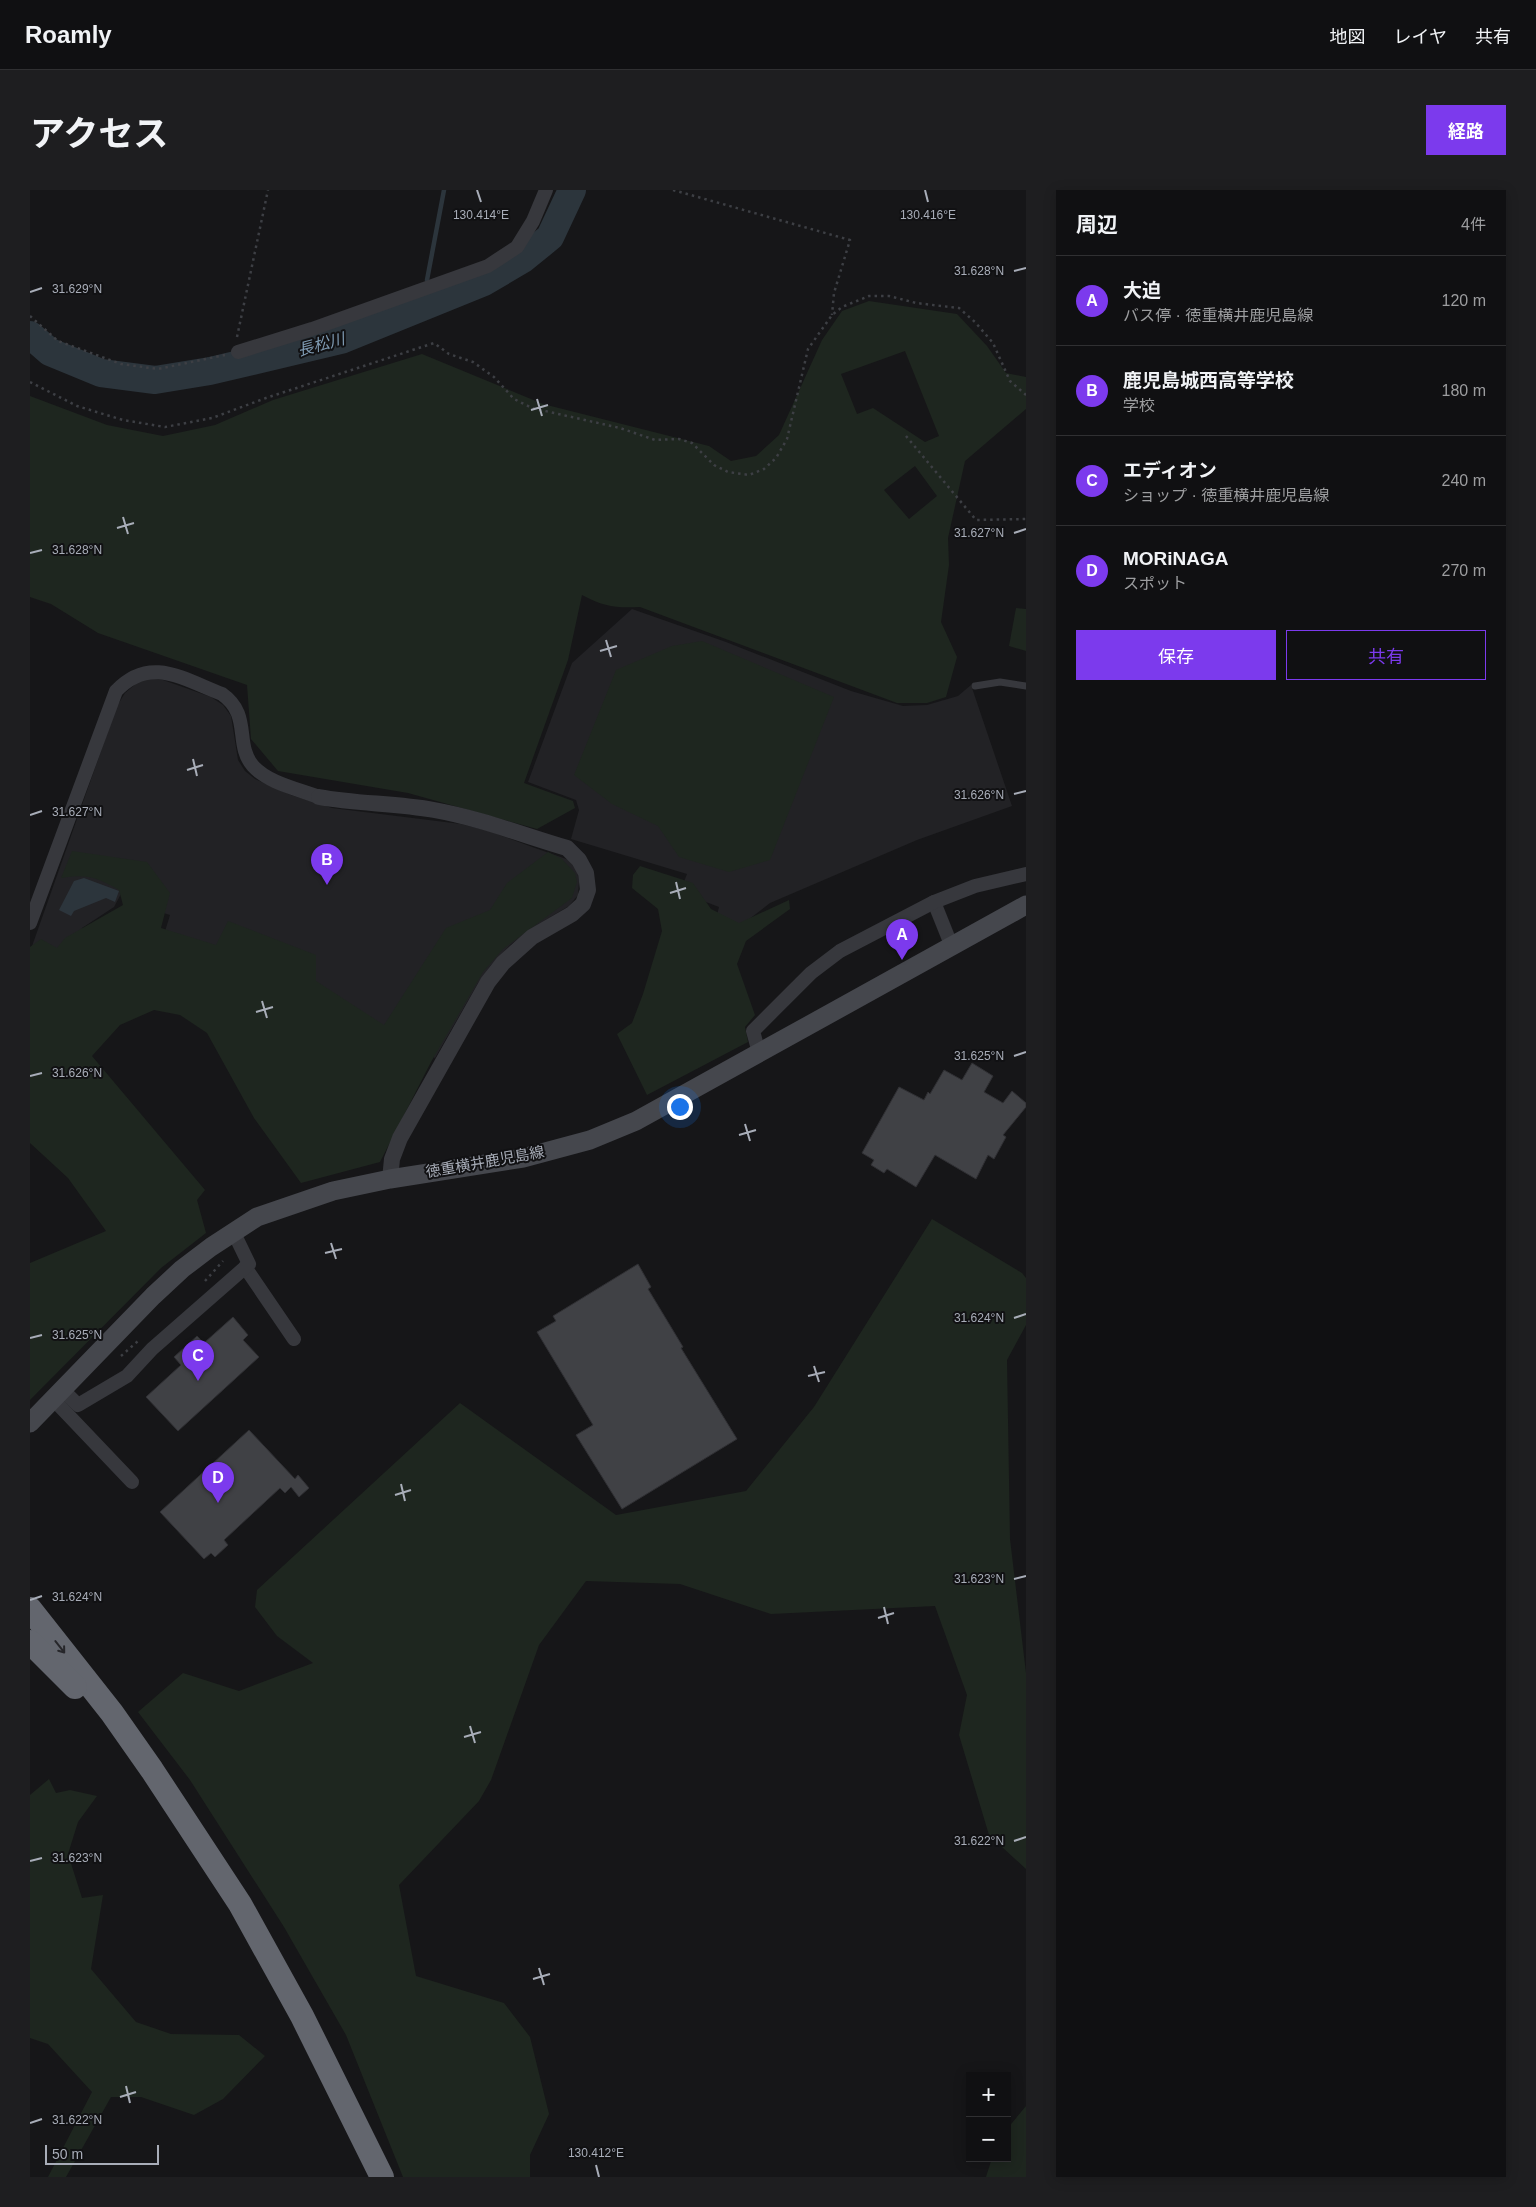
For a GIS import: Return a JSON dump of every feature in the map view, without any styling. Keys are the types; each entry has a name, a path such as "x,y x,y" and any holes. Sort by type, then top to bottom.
{"highway":[{"path":"30,1608 112,1713 240,1904 302,2016 382,2177"},
{"path":"30,1642 126,1734"},
{"path":"352,2117 371,2177"}],"main road":[{"name":"徳重横井鹿児島線","path":"30,1423 153,1296 182,1269 236,1238 257,1217 280,1207 333,1191 390,1178 523,1158 590,1140 636,1121 1026,905"}],"street":[{"path":"238,352 312,329 488,266 517,247 533,220 546,190"},
{"path":"30,923 116,692 126,680 140,674 156,671 222,694 230,700 237,709 246,755 261,774 273,780 319,798 432,810 464,816 567,848 579,860 586,872 588,890 583,904 572,914 532,937 516,949 488,982 400,1138 392,1158 390,1178"},
{"path":"759,1053 753,1031 811,973 840,951 934,902 975,886 1026,874"},
{"path":"934,902 952,947"},
{"path":"58,1394 78,1405 127,1376 152,1349 249,1264 236,1238"},
{"path":"245,1267 294,1339"},
{"path":"58,1394 132,1482"}],"lane":[{"path":"975,686 1000,682 1026,686"}],"path":[{"path":"30,316 58,341 121,364 158,369 238,352 237,338 268,190"},
{"path":"673,190 850,240 834,293 832,315"},
{"path":"30,382 77,406 123,420 165,427 212,418 266,398 434,343 449,354 473,362 494,377 514,399 532,408 620,428 656,440 679,439 692,443 714,464 728,472 749,475 764,469 776,458 787,439 808,349 832,315 842,307 869,296 889,296 916,304 959,308 994,343 1010,381 1026,395"},
{"path":"906,436 976,520 1026,519"},
{"path":"200,1287 225,1257 236,1238"},
{"path":"118,1358 139,1340"}],"shaded area":[{"path":"869,301 957,314 987,346 1006,373 1026,377 1026,409 965,461 948,538 949,565 941,622 957,657 946,697 927,703 897,703 640,607 610,606 582,595 568,660 524,783 573,801 575,808 537,829 408,793 278,771 251,739 247,685 98,633 51,604 30,597 30,396 107,425 163,436 215,425 273,400 422,354 543,404 709,446 731,461 756,456 779,435 822,340 842,311","holes":["905,351 939,436 925,442 873,408 857,414 841,374","915,466 937,496 909,519 884,490"]},
{"path":"1016,608 1026,609 1026,651 1009,646"},
{"path":"632,609 726,642 851,691 903,706 927,705 958,696 971,685 1012,806 917,840 770,903 748,920 725,961 716,919 719,907 680,892 687,874 571,839 579,810 576,800 528,782 572,663"},
{"path":"702,641 834,697 770,860 729,872 679,857 658,826 612,804 574,775 616,670 672,646"},
{"path":"150,678 163,680 211,697 223,705 231,716 238,760 245,771 255,779 291,795 332,808 461,824 489,831 569,860 577,870 579,882 578,895 569,906 530,929 510,945 491,965 478,983 435,1058 355,1014 163,938 170,915 151,909 123,890 114,907 82,928 78,947 56,960 31,949 117,706 125,693 138,682"},
{"path":"72,851 147,862 170,893 161,928 216,945 228,921 316,955 316,981 384,1025 446,928 490,910 507,883 548,852 562,859 575,873 577,882 572,898 503,949 483,972 431,1062 380,1162 301,1183 254,1118 207,1033 180,1015 154,1010 120,1025 92,1056 205,1190 197,1200 206,1233 161,1268 30,1400 30,1263 106,1231 68,1178 30,1143 30,947 41,939 57,948 65,938 123,905 119,890 104,882 78,876 61,878"},
{"path":"640,866 693,883 711,909 739,923 789,900 790,909 746,941 737,964 755,1015 745,1027 748,1042 647,1095 617,1034 632,1023 662,931 658,909 632,888 633,875"},
{"path":"84,878 119,891 115,902 106,898 74,911 71,916 59,910 74,881"},
{"path":"932,1219 1022,1273 1026,1278 1026,1325 1007,1360 1010,1539 1026,1673 1026,1869 989,1835 959,1735 967,1695 935,1606 771,1614 680,1584 586,1581 539,1645 491,1780 479,1801 399,1885 416,1976 504,2003 530,2037 549,2114 530,2155 530,2177 403,2177 346,2035 284,1927 190,1780 138,1712 183,1673 239,1691 313,1663 277,1636 255,1607 257,1590 460,1403 616,1515 746,1491 814,1407"},
{"path":"49,1779 56,1793 70,1790 97,1796 78,1822 68,1854 82,1898 103,1895 91,1969 136,2022 171,2034 239,2035 265,2056 223,2099 194,2115 141,2097 111,2097 66,2177 48,2177 92,2092 48,2044 30,2038 30,1795"},
{"path":"1026,2106 1026,2177 986,2177 991,2162 1011,2162 1011,2124"}],"building":[{"path":"972,1063 993,1076 984,1092 1003,1103 1012,1091 1026,1103 1026,1107 1003,1135 1006,1137 994,1159 988,1155 976,1179 935,1155 916,1187 887,1169 884,1173 871,1165 874,1160 862,1153 899,1087 924,1100 928,1092 930,1094 944,1070 962,1080"},
{"path":"638,1264 651,1287 648,1289 683,1347 681,1348 737,1439 622,1509 576,1435 593,1425 537,1332 556,1321 553,1316"},
{"path":"233,1317 248,1335 243,1340 259,1357 178,1431 146,1397 181,1365 174,1357 197,1336 204,1343"},
{"path":"249,1430 295,1479 298,1475 309,1488 299,1497 291,1487 285,1493 280,1488 224,1540 228,1545 215,1557 211,1553 204,1559 160,1512"}],"waterway":[{"path":"427,280 444,190"},
{"name":"長松川","path":"30,335 50,352 101,373 155,380 210,371 341,340 484,282 523,259 550,237 572,190"}],"place":[{"name":"鹿児島城西高等学校","path":"327,885"},
{"name":"大迫","path":"902,960"},
{"name":"エディオン","path":"198,1381"},
{"name":"MORiNAGA","path":"218,1503"}]}
